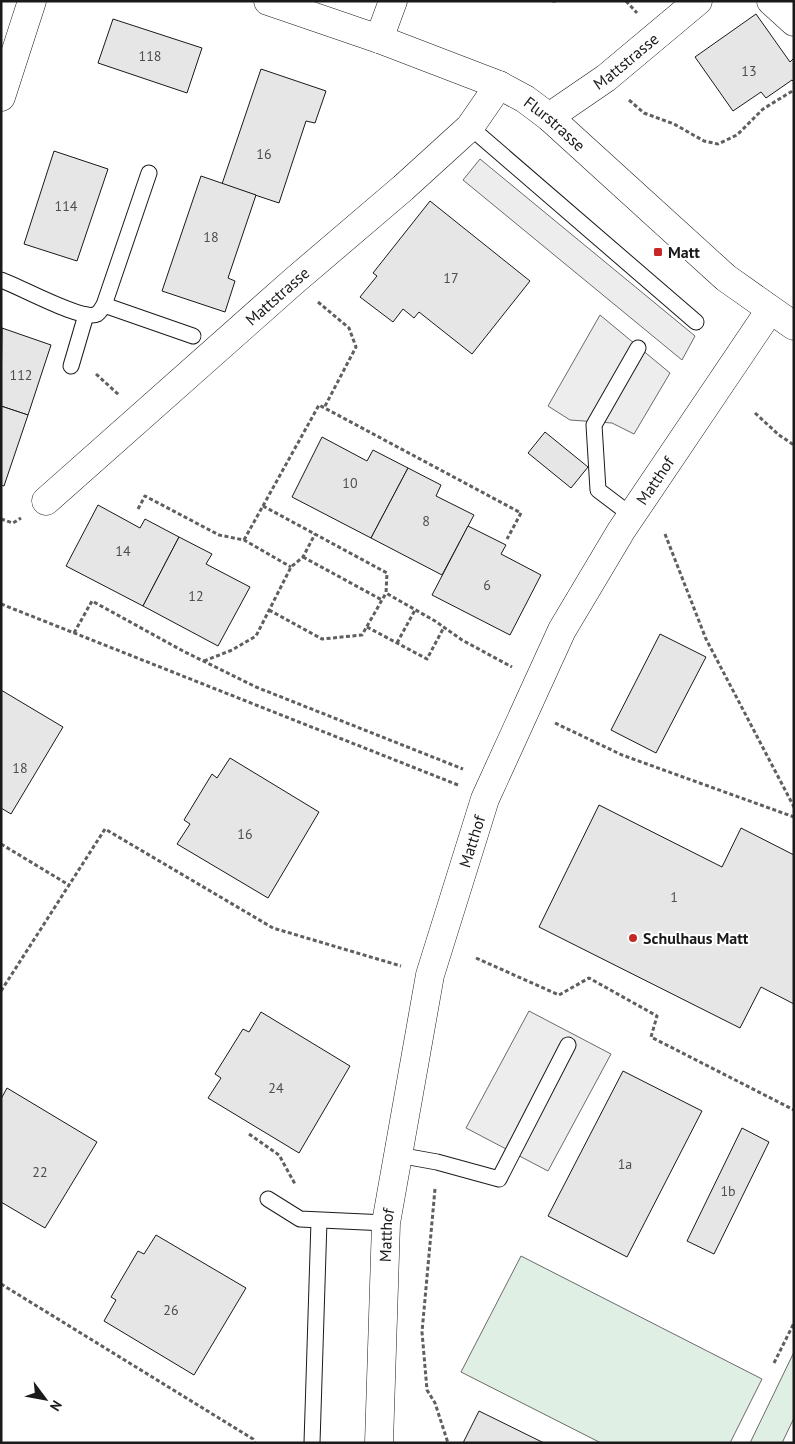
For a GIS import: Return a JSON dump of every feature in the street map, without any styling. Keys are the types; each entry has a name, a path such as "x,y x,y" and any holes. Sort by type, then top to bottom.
{"street":[{"path":"1,97 32,1"},
{"name":"Flurstrasse","path":"268,1 379,39 499,85 524,99 549,117 726,278 787,318"},
{"path":"379,39 393,1"},
{"name":"Mattstrasse","path":"549,117 606,78 698,1"},
{"path":"770,1 794,22"},
{"name":"Mattstrasse","path":"46,501 470,127 499,85"},
{"name":"Matthof","path":"378,1443 386,1224 430,975 485,799 562,630 631,516 787,318"}],"lane":[{"path":"470,127 696,322"},
{"path":"1,280 16,285 68,310 90,316 98,314 104,305 149,173"},
{"path":"104,305 193,336"},
{"path":"71,366 86,315"},
{"path":"631,516 598,490 594,425 638,348"},
{"path":"398,1155 437,1162 499,1179 568,1045"},
{"path":"268,1200 300,1219 386,1224"},
{"path":"312,1443 320,1221"}],"path":[{"path":"552,1 557,1"},
{"path":"626,98 644,114 674,124 704,142 718,144 737,135 763,109 794,90"},
{"path":"294,281 349,328 356,347 324,408"},
{"path":"71,366 98,375 124,399 144,413"},
{"path":"244,540 319,405 521,513 507,539"},
{"path":"755,413 779,435 794,445"},
{"path":"138,508 145,496 219,535 244,540 291,567"},
{"path":"263,506 387,574 386,593 362,635 322,639 269,610"},
{"path":"204,661 232,650 256,636 291,567 303,557 315,534"},
{"path":"665,534 706,639 794,807"},
{"path":"303,557 382,600"},
{"path":"386,593 462,640 518,671"},
{"path":"74,633 92,602 256,687 465,770"},
{"path":"1,604 458,786"},
{"path":"397,643 415,610"},
{"path":"366,627 427,659 444,628"},
{"path":"526,709 622,755 794,817"},
{"path":"1,991 105,829 273,928 409,969"},
{"path":"1,844 69,885"},
{"path":"476,958 559,995 589,978 657,1016 651,1037 794,1110"},
{"path":"249,1134 279,1155 300,1191"},
{"path":"437,1162 422,1332 427,1390 435,1403 448,1443"},
{"path":"1,1284 252,1439 255,1443"},
{"path":"774,1363 794,1323"}],"green space":[{"path":"521,1256 762,1379 730,1443 601,1443 461,1372"},
{"path":"794,1352 794,1418 782,1443 750,1443"}],"shaded area":[{"path":"480,159 695,336 682,360 463,180"},
{"path":"600,315 670,373 634,434 612,423 570,420 548,406"},
{"path":"529,1011 611,1054 548,1171 466,1128"}],"building":[{"path":"756,14 790,62 794,58 794,82 792,80 766,98 761,92 733,111 695,57"},
{"path":"113,19 202,48 187,93 98,63"},
{"path":"261,69 326,91 315,123 306,121 279,203 222,184"},
{"path":"54,151 108,169 77,261 24,244"},
{"path":"201,176 256,195 228,278 235,281 225,312 162,291"},
{"path":"430,201 530,281 472,354 419,312 414,318 403,309 393,322 360,297 377,276 373,273"},
{"path":"2,328 51,345 28,415 1,406"},
{"path":"1,406 28,415 4,486 1,485"},
{"path":"545,432 588,467 571,488 528,453"},
{"path":"322,437 367,461 373,450 408,468 371,538 292,497"},
{"path":"408,468 441,485 436,496 474,515 442,575 371,538"},
{"path":"98,505 140,528 145,519 179,537 143,606 66,566"},
{"path":"468,526 506,545 501,554 541,575 510,635 432,595"},
{"path":"179,537 212,554 206,564 250,587 218,646 143,606"},
{"path":"660,634 706,657 656,753 611,730"},
{"path":"1,690 63,727 11,814 1,808"},
{"path":"230,758 319,812 268,898 177,844 190,824 184,820 212,774 217,778"},
{"path":"599,805 722,867 741,828 794,855 794,1004 761,987 740,1028 539,927"},
{"path":"261,1012 350,1066 299,1153 208,1098 221,1078 215,1074 243,1029 249,1032"},
{"path":"623,1071 702,1111 627,1257 548,1216"},
{"path":"7,1088 97,1142 45,1228 1,1202 1,1099"},
{"path":"742,1128 769,1142 714,1254 687,1241"},
{"path":"156,1235 246,1288 194,1375 104,1321 116,1300 111,1297 138,1251 144,1254"},
{"path":"479,1411 544,1443 463,1443"}],"place":[{"name":"Matt","path":"658,252"},
{"name":"Schulhaus Matt","path":"633,938"}]}
